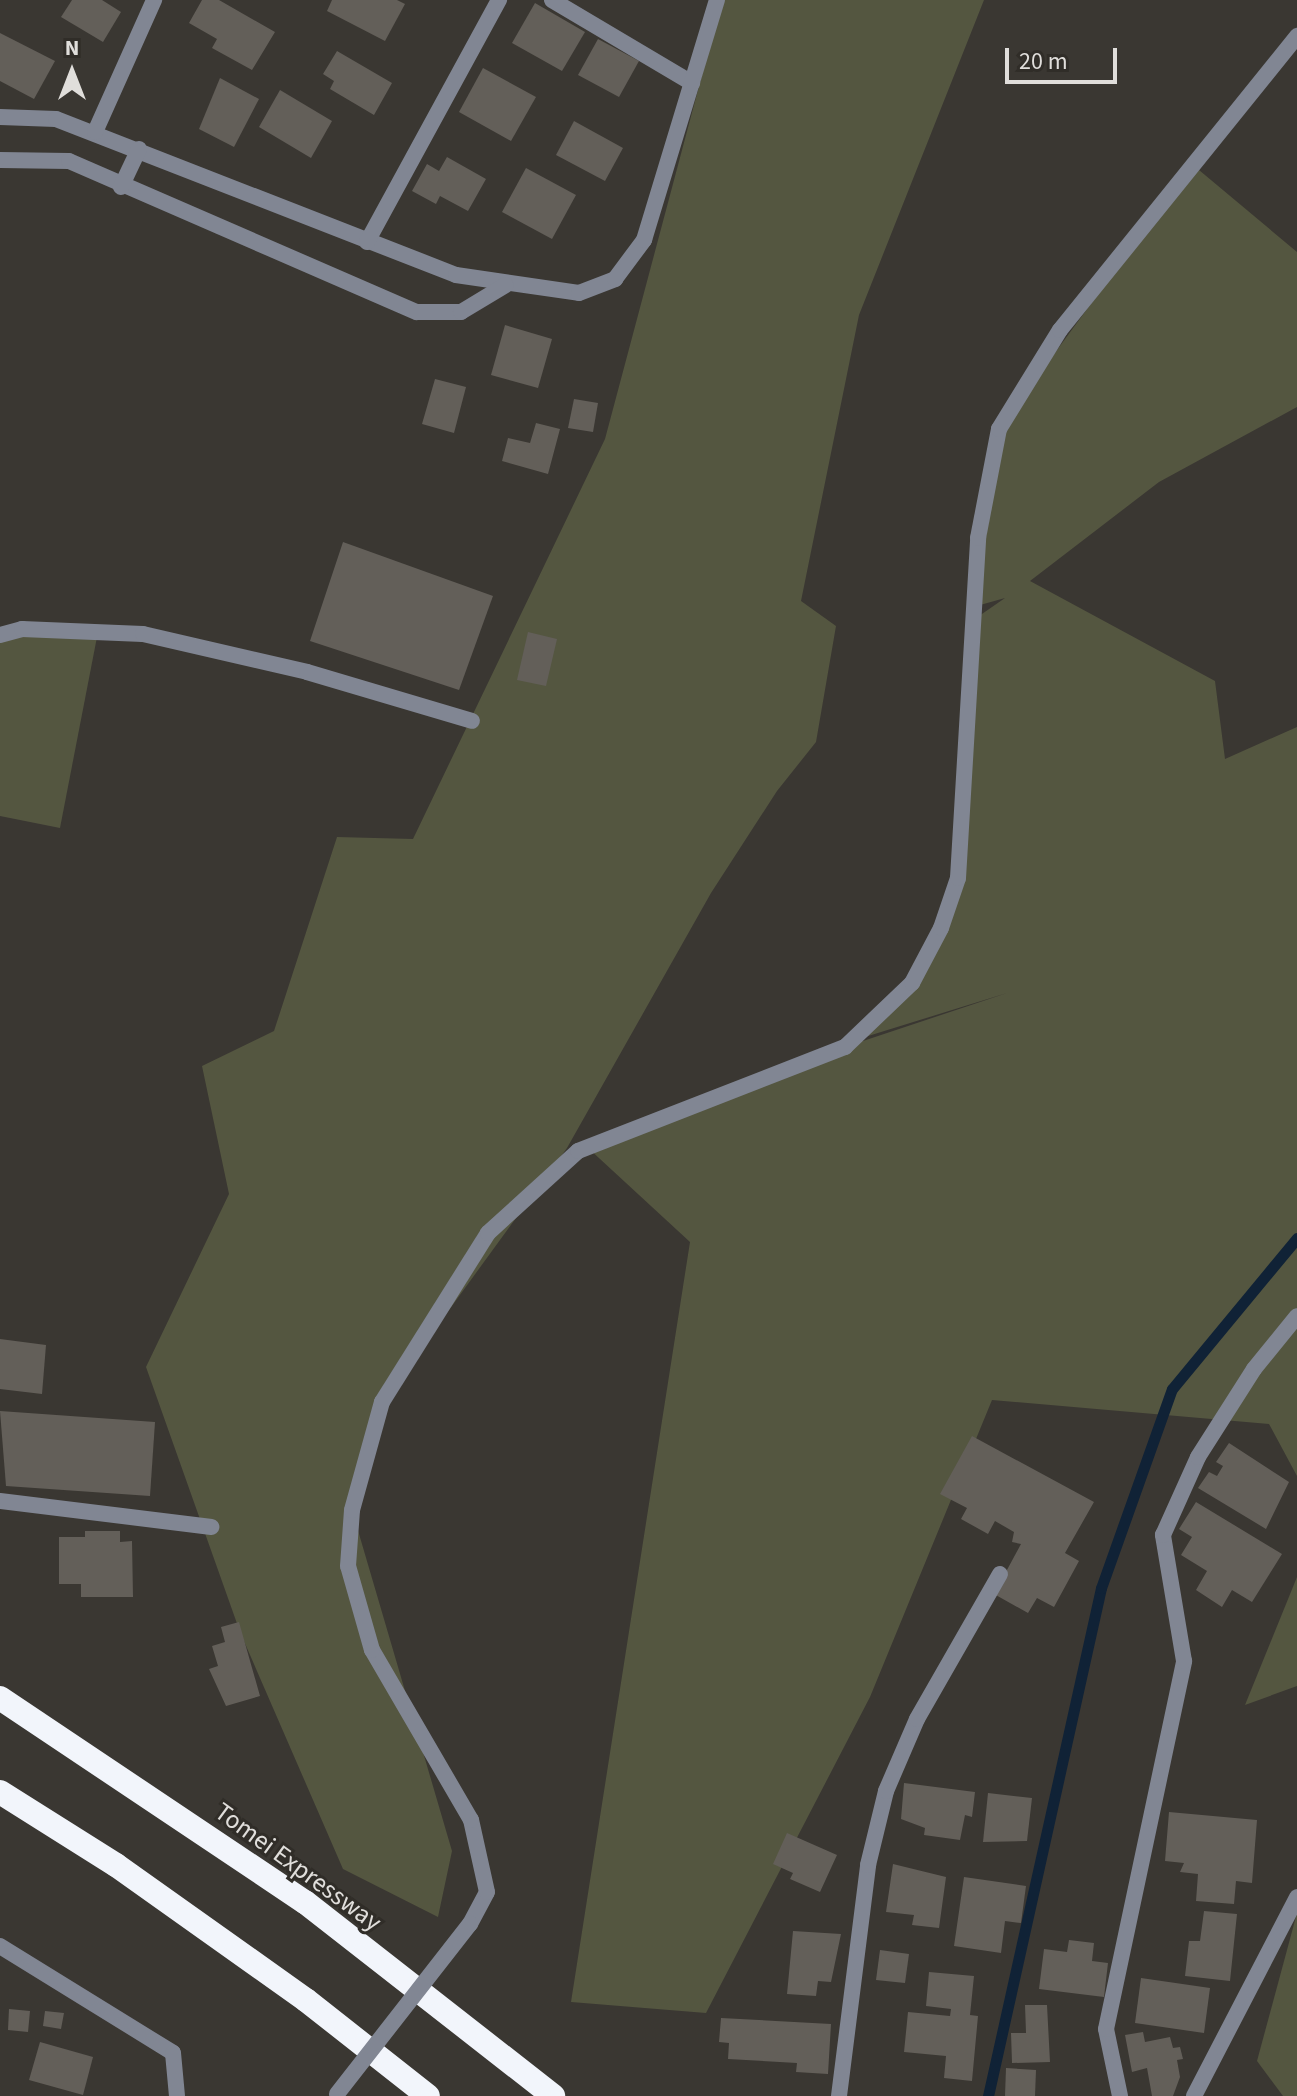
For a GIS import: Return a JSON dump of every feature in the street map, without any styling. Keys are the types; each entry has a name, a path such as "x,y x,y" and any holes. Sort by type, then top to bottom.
{"highway":[{"name":"Tomei Expressway","path":"0,1698 305,1902 553,2096"},
{"path":"0,1792 116,1865 306,2000 428,2096"}],"street":[{"path":"95,132 154,0"},
{"path":"367,242 499,0"},
{"path":"552,0 692,83"},
{"path":"0,117 56,119 95,132 456,275 506,285 579,293 615,279 644,240 717,0"},
{"path":"337,2095 470,1924 487,1892 471,1820 372,1650 348,1566 352,1510 382,1402 488,1233 578,1151 845,1047 912,983 941,928 958,878 978,538 999,429 1060,330 1297,36"},
{"path":"121,187 139,149"},
{"path":"0,160 69,161 121,187 259,240 348,287 417,312 461,312 506,285"},
{"path":"0,635 22,629 143,634 307,672 472,721"},
{"path":"1120,2096 1106,2029 1184,1661 1163,1535 1198,1457 1254,1369 1297,1316"},
{"path":"0,1501 211,1527"},
{"path":"839,2096 868,1865 886,1791 917,1719 1000,1574"},
{"path":"1194,2096 1297,1897"},
{"path":"0,1946 173,2053 177,2096"}],"green space":[{"path":"722,0 984,0 859,315 801,601 836,626 816,742 777,791 711,893 567,1148 382,1402 352,1510 452,1851 438,1917 343,1869 240,1632 146,1367 229,1194 202,1066 274,1031 337,837 413,839 605,439"},
{"path":"1193,165 1297,252 1297,407 1159,482 1030,581 1215,681 1225,759 1297,727 1297,1476 1269,1424 992,1400 870,1697 706,2013 571,2002 690,1242 587,1147 845,1047 1007,993 852,1041 915,978 963,882 979,616 1005,598 973,607 999,429"},
{"path":"0,635 97,637 60,828 0,816"},
{"path":"1297,1577 1297,1686 1245,1705"},
{"path":"1297,1913 1297,2096 1283,2096 1257,2061"}],"building":[{"path":"72,0 102,0 121,12 103,42 61,17"},
{"path":"202,0 219,0 275,32 252,70 212,48 217,39 189,23"},
{"path":"332,0 397,0 405,4 385,41 327,11"},
{"path":"535,3 585,32 562,71 512,43"},
{"path":"0,33 55,61 34,99 0,81"},
{"path":"598,39 639,61 619,97 578,75"},
{"path":"337,51 392,83 374,115 330,89 334,81 323,74"},
{"path":"483,68 536,97 511,141 459,112"},
{"path":"220,78 259,99 234,147 199,129"},
{"path":"280,90 332,121 311,158 259,127"},
{"path":"574,121 623,148 605,181 556,155"},
{"path":"447,157 486,179 468,211 440,196 436,204 412,191 427,164 439,171"},
{"path":"526,168 576,195 552,239 502,212"},
{"path":"505,325 552,339 538,388 491,375"},
{"path":"435,379 466,387 454,433 422,424"},
{"path":"574,399 598,403 593,432 568,428"},
{"path":"536,423 560,429 548,474 502,461 508,438 530,443"},
{"path":"343,542 493,596 459,690 310,641"},
{"path":"528,632 557,639 546,686 517,680"},
{"path":"0,1339 46,1345 42,1394 0,1389"},
{"path":"0,1411 155,1422 150,1496 6,1486"},
{"path":"972,1436 1094,1502 1065,1553 1079,1561 1054,1607 1037,1598 1028,1613 994,1594 1021,1544 1012,1542 1014,1532 995,1521 988,1534 961,1519 967,1508 940,1494"},
{"path":"1229,1443 1289,1482 1266,1529 1198,1488 1209,1472 1217,1476 1223,1466 1216,1462"},
{"path":"1196,1502 1282,1554 1252,1602 1232,1590 1222,1607 1196,1590 1207,1571 1181,1555 1192,1537 1179,1529"},
{"path":"85,1531 120,1531 120,1542 132,1541 133,1597 81,1597 81,1584 59,1584 59,1537 85,1537"},
{"path":"239,1622 260,1696 226,1706 209,1669 218,1666 212,1646 225,1642 221,1627"},
{"path":"904,1783 975,1792 972,1817 965,1815 960,1840 924,1835 925,1828 901,1819"},
{"path":"988,1793 1032,1798 1027,1841 983,1842"},
{"path":"1169,1812 1257,1820 1252,1883 1236,1881 1234,1904 1196,1901 1198,1874 1180,1872 1184,1863 1165,1861"},
{"path":"787,1833 837,1855 820,1892 790,1879 793,1873 773,1864"},
{"path":"893,1864 946,1877 939,1928 912,1925 914,1915 886,1912"},
{"path":"964,1877 1026,1886 1021,1923 1005,1921 1001,1953 954,1946"},
{"path":"1204,1911 1237,1914 1230,1981 1185,1976 1189,1941 1200,1941"},
{"path":"793,1931 841,1934 831,1982 818,1981 816,1996 787,1994"},
{"path":"1069,1940 1094,1943 1092,1961 1108,1963 1104,1997 1039,1989 1044,1949 1067,1952"},
{"path":"880,1950 909,1954 905,1983 876,1980"},
{"path":"929,1972 974,1976 970,2015 978,2016 972,2081 944,2078 946,2056 904,2052 908,2012 950,2016 951,2009 926,2006"},
{"path":"1141,1978 1210,1988 1204,2033 1135,2023"},
{"path":"1025,2005 1047,2005 1050,2062 1012,2063 1011,2033 1026,2033"},
{"path":"9,2009 30,2011 28,2032 8,2030"},
{"path":"45,2011 64,2013 61,2029 43,2026"},
{"path":"721,2018 831,2024 828,2074 796,2072 797,2063 728,2059 729,2043 719,2042"},
{"path":"1143,2032 1145,2042 1170,2037 1173,2048 1180,2047 1183,2059 1177,2060 1180,2077 1173,2096 1152,2096 1147,2068 1132,2072 1125,2035"},
{"path":"40,2042 93,2057 83,2095 29,2080"},
{"path":"1006,2068 1036,2070 1035,2096 1005,2096"}],"waterway":[{"path":"988,2096 1101,1588 1172,1389 1297,1238"}]}
